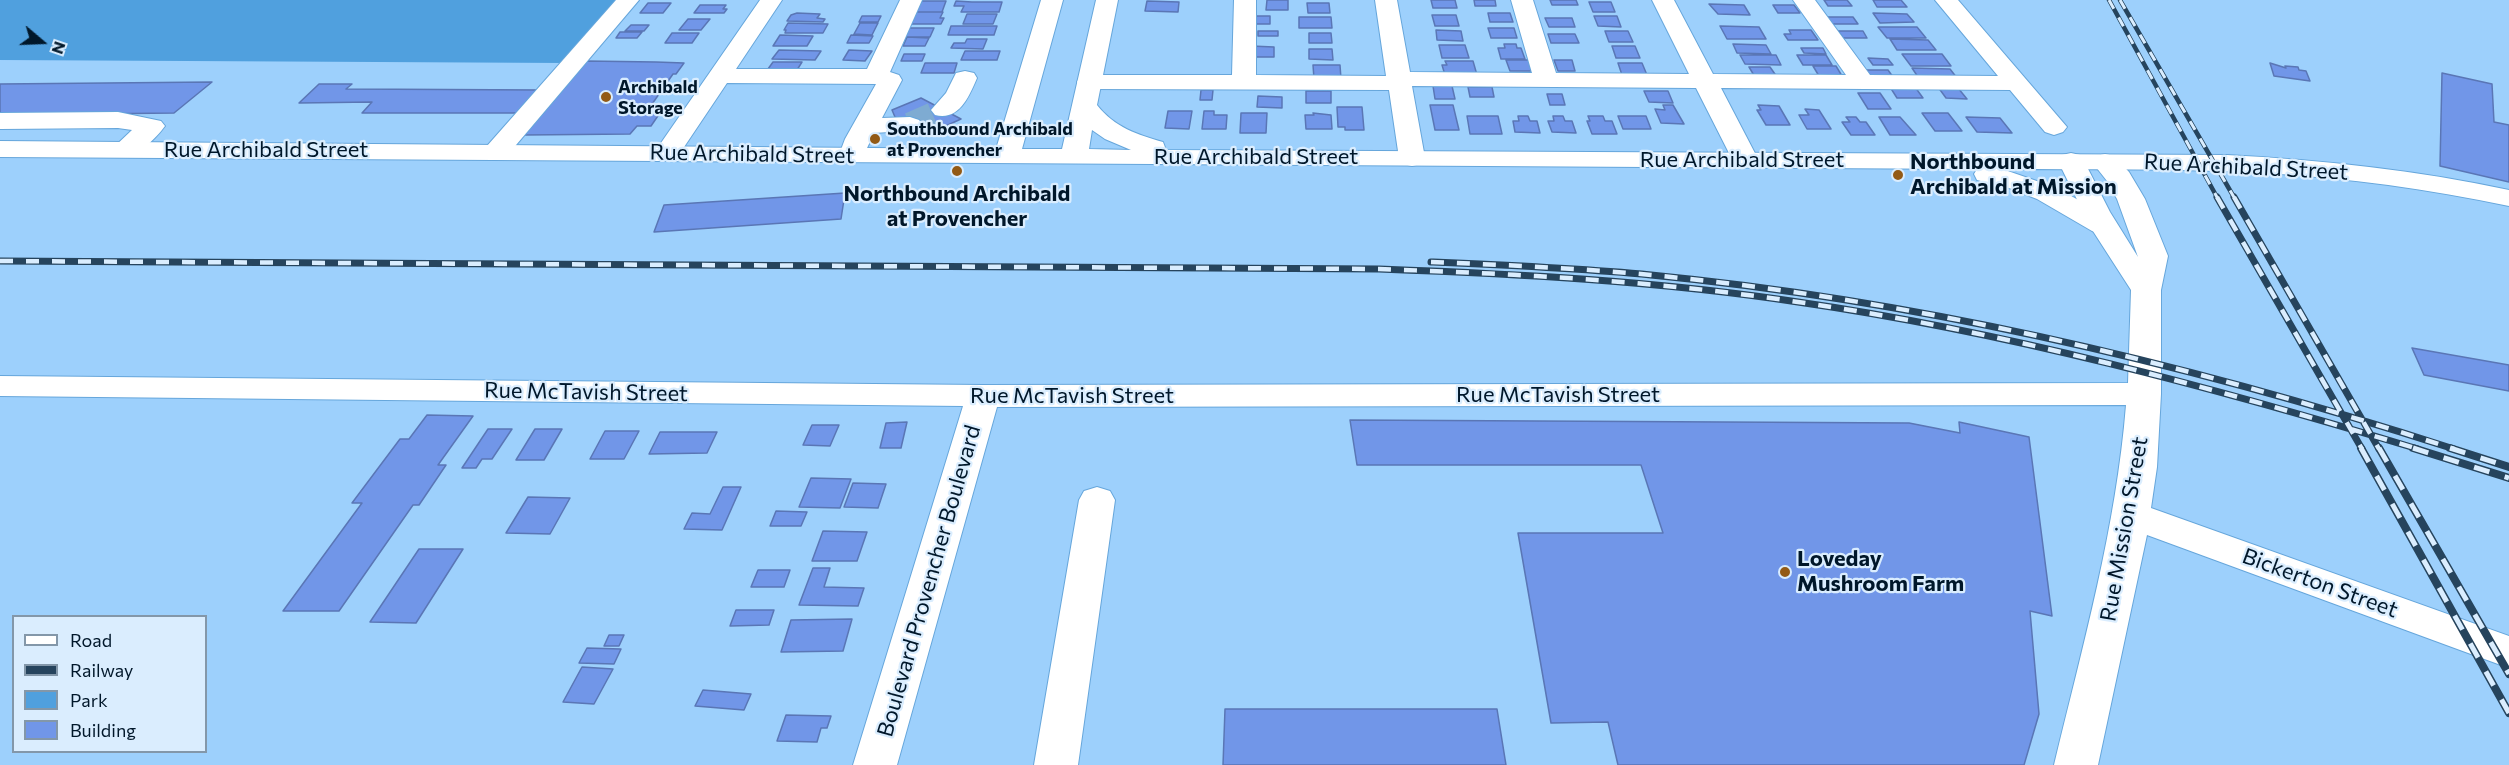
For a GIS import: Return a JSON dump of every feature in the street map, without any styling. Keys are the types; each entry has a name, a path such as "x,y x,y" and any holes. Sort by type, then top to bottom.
{"street":[{"path":"496,152 628,0"},
{"path":"667,153 771,0"},
{"path":"876,76 911,0"},
{"path":"1007,155 1052,0"},
{"path":"1074,156 1107,0"},
{"path":"1244,82 1245,0"},
{"path":"1386,0 1412,158"},
{"path":"1522,0 1546,80"},
{"path":"1663,0 1745,159"},
{"path":"1804,0 1863,82"},
{"path":"1946,0 2054,127"},
{"path":"719,75 876,76 890,80 852,155"},
{"path":"944,110 957,96 964,78"},
{"path":"1086,94 1244,82 1546,80 2018,83"},
{"path":"1086,94 1098,123 1124,139 1156,149 1206,158"},
{"path":"894,156 970,142 995,128 1021,103"},
{"path":"0,121 118,120 152,126 124,149"},
{"path":"865,126 910,125"},
{"name":"Rue Archibald Street","path":"0,148 894,156 2236,163 2347,171 2413,180 2509,198"},
{"path":"1914,160 2025,183 2063,200 2102,225"},
{"path":"2071,161 2102,225 2120,255 2146,290"},
{"name":"Rue Mission Street","path":"2076,765 2126,548 2139,467 2144,394 2146,290 2153,255 2131,199 2119,178 2105,162"},
{"name":"Rue McTavish Street","path":"0,386 983,396 2144,394"},
{"name":"Boulevard Provencher Boulevard","path":"875,765 983,396"},
{"path":"1056,765 1097,500"},
{"name":"Bickerton Street","path":"2131,515 2509,652"}],"green space":[{"path":"0,0 621,0 565,63 0,60"}],"building":[{"path":"1267,0 1288,0 1288,10 1266,10"},
{"path":"1431,0 1455,0 1457,8 1433,8"},
{"path":"1474,0 1495,0 1496,6 1475,6"},
{"path":"1550,0 1576,0 1578,5 1552,5"},
{"path":"1824,0 1847,0 1852,6 1828,6"},
{"path":"1873,0 1901,0 1907,7 1877,7"},
{"path":"920,1 946,1 942,12 916,12"},
{"path":"956,1 1002,2 999,12 961,12 964,6 954,6"},
{"path":"1147,1 1179,2 1178,12 1145,11"},
{"path":"1589,2 1611,2 1615,12 1593,12"},
{"path":"648,3 671,3 663,13 640,13"},
{"path":"1307,3 1329,3 1330,13 1308,13"},
{"path":"1709,4 1744,5 1750,15 1718,14"},
{"path":"700,5 726,5 723,9 727,9 724,13 694,13"},
{"path":"1773,5 1794,5 1800,13 1778,13"},
{"path":"914,12 943,12 940,18 944,18 941,24 908,24"},
{"path":"1488,13 1510,13 1513,22 1490,22"},
{"path":"1873,13 1907,14 1914,22 1880,23"},
{"path":"820,14 817,18 825,19 823,22 787,21 791,15"},
{"path":"967,14 997,14 993,24 963,24"},
{"path":"1432,15 1456,15 1459,26 1435,26"},
{"path":"862,16 881,16 878,22 859,22"},
{"path":"1254,16 1270,16 1270,24 1254,24"},
{"path":"1594,16 1617,16 1621,27 1598,26"},
{"path":"1299,17 1331,17 1332,28 1299,28"},
{"path":"1826,17 1853,17 1858,24 1832,24"},
{"path":"1545,18 1572,18 1575,27 1549,27"},
{"path":"688,19 710,19 701,30 679,30"},
{"path":"788,23 828,24 823,33 785,33 786,30 784,30"},
{"path":"860,23 878,23 872,35 854,34"},
{"path":"631,25 649,25 644,31 625,31"},
{"path":"951,26 997,26 994,35 948,35"},
{"path":"1720,26 1759,27 1766,39 1727,39"},
{"path":"1878,27 1917,27 1926,38 1887,38"},
{"path":"909,28 934,28 930,37 905,37"},
{"path":"1488,28 1514,28 1517,38 1491,38"},
{"path":"1436,30 1461,31 1463,41 1437,40"},
{"path":"1789,30 1811,30 1818,40 1788,40 1784,34 1791,34"},
{"path":"1258,31 1278,31 1278,36 1258,36"},
{"path":"1605,31 1628,31 1633,42 1609,42"},
{"path":"1838,31 1863,31 1867,38 1843,38"},
{"path":"620,32 642,32 637,38 616,38"},
{"path":"672,33 699,33 692,43 665,43"},
{"path":"1309,33 1331,33 1332,43 1309,43"},
{"path":"1548,34 1575,34 1579,43 1551,43"},
{"path":"780,35 813,36 807,46 773,46"},
{"path":"851,35 873,36 869,43 847,43"},
{"path":"907,37 929,38 925,46 903,46"},
{"path":"967,39 987,39 983,49 951,48 954,43 965,43"},
{"path":"1890,39 1928,40 1936,50 1897,50"},
{"path":"1504,44 1516,44 1517,48 1521,48 1525,59 1501,59 1498,48 1505,48"},
{"path":"1733,44 1766,45 1771,54 1737,53"},
{"path":"1439,45 1465,45 1469,58 1442,58"},
{"path":"1251,46 1274,47 1274,57 1250,57"},
{"path":"1612,46 1635,46 1640,58 1616,58"},
{"path":"1801,48 1823,48 1826,54 1804,53"},
{"path":"1309,49 1332,49 1333,60 1309,59"},
{"path":"779,50 821,51 815,60 772,59"},
{"path":"849,50 872,51 865,61 843,60"},
{"path":"965,51 1000,51 997,60 961,60"},
{"path":"904,54 925,54 922,61 901,61"},
{"path":"1902,54 1942,54 1951,66 1911,66"},
{"path":"1740,55 1776,55 1781,65 1745,64"},
{"path":"1797,55 1826,55 1832,65 1803,65"},
{"path":"1868,58 1888,59 1893,65 1873,65"},
{"path":"1506,60 1530,60 1534,71 1510,71"},
{"path":"1554,60 1572,60 1575,71 1558,71"},
{"name":"Archibald Storage","path":"586,61 684,63 676,74 673,74 650,107 664,107 651,126 637,126 630,134 524,135"},
{"path":"1445,61 1473,61 1477,75 1445,75 1442,65 1447,65"},
{"path":"773,62 802,62 797,70 768,69"},
{"path":"925,63 957,63 954,73 921,73"},
{"path":"1618,63 1642,63 1647,75 1622,75"},
{"path":"2270,63 2286,68 2285,66 2298,67 2299,70 2306,71 2310,81 2274,76"},
{"path":"1313,65 1340,65 1341,79 1314,79"},
{"path":"1813,66 1836,66 1842,76 1819,76"},
{"path":"1749,67 1770,67 1777,77 1755,77"},
{"path":"1912,68 1950,69 1957,78 1918,77"},
{"path":"1866,70 1888,70 1893,77 1871,77"},
{"path":"2442,73 2492,84 2494,122 2509,125 2509,182 2440,166"},
{"path":"212,82 174,113 0,115 0,84"},
{"path":"319,84 352,84 346,89 542,90 522,113 362,113 372,102 299,103"},
{"path":"1433,86 1452,86 1455,99 1435,99"},
{"path":"1468,87 1492,87 1494,97 1470,97"},
{"path":"1890,87 1915,87 1923,98 1897,98"},
{"path":"1938,87 1958,88 1967,99 1946,98"},
{"path":"1201,90 1213,90 1212,100 1200,100"},
{"path":"1306,91 1331,91 1331,103 1306,103"},
{"path":"1644,91 1668,91 1673,103 1649,102"},
{"path":"1858,93 1880,93 1891,109 1868,109"},
{"path":"1547,94 1562,94 1565,105 1550,105"},
{"path":"1258,96 1282,97 1282,108 1257,107"},
{"path":"921,98 961,119 926,135 895,117 892,110"},
{"path":"1430,105 1453,105 1459,130 1435,130"},
{"path":"1663,105 1673,105 1684,124 1661,123 1655,109 1665,110"},
{"path":"1758,105 1779,106 1790,125 1766,125 1757,110 1761,110"},
{"path":"1337,107 1362,107 1364,130 1345,130 1345,127 1338,127"},
{"path":"1805,109 1819,110 1831,129 1807,129 1799,115 1809,115"},
{"path":"1168,111 1192,111 1189,129 1165,128"},
{"path":"1204,111 1214,111 1214,115 1227,115 1226,129 1202,129"},
{"path":"1241,113 1267,113 1266,133 1240,133"},
{"path":"1313,113 1331,115 1332,129 1306,129 1305,115 1314,115"},
{"path":"1922,113 1948,113 1962,131 1935,131"},
{"path":"1467,116 1498,116 1502,134 1470,134"},
{"path":"1518,116 1528,116 1530,121 1537,121 1540,133 1515,132 1513,121 1519,121"},
{"path":"1553,116 1563,116 1565,121 1572,121 1576,133 1552,132 1548,121 1554,121"},
{"path":"1588,116 1603,116 1605,121 1612,121 1617,134 1592,134 1587,121 1590,121"},
{"path":"1618,116 1646,116 1651,129 1623,129"},
{"path":"1846,117 1856,117 1860,122 1866,122 1875,135 1851,135 1842,122 1850,122"},
{"path":"1879,117 1900,117 1916,135 1890,135"},
{"path":"1966,117 2000,118 2012,133 1977,132"},
{"path":"845,193 841,219 654,232 664,205"},
{"path":"2412,348 2509,365 2509,391 2424,375"},
{"path":"427,415 473,416 438,465 446,465 419,505 413,505 339,611 283,611 362,503 352,503 400,439 409,439"},
{"name":"Loveday Mushroom Farm","path":"1350,420 1909,423 1960,433 1959,422 2029,437 2052,616 2030,611 2039,714 2024,765 1618,765 1608,722 1551,723 1518,533 1663,533 1641,465 1357,465"},
{"path":"907,422 901,448 880,448 886,423"},
{"path":"812,425 839,425 830,446 803,445"},
{"path":"488,429 512,429 492,459 482,459 476,468 462,468"},
{"path":"535,429 562,429 544,460 516,460"},
{"path":"605,431 639,431 624,459 590,459"},
{"path":"660,432 717,432 707,453 649,454"},
{"path":"811,478 851,479 840,508 799,507"},
{"path":"853,483 886,484 878,508 844,507"},
{"path":"723,487 741,487 722,530 684,529 692,513 710,514"},
{"path":"528,497 570,498 550,534 506,533"},
{"path":"776,511 807,512 801,526 770,526"},
{"path":"823,531 867,532 857,561 812,561"},
{"path":"419,549 463,549 416,623 370,622"},
{"path":"813,568 830,568 824,587 864,588 858,606 799,605"},
{"path":"758,570 790,570 784,587 751,587"},
{"path":"736,610 774,610 769,625 730,626"},
{"path":"852,619 843,651 781,652 791,620"},
{"path":"609,635 624,635 619,646 604,646"},
{"path":"587,648 621,649 614,664 579,663"},
{"path":"582,667 613,669 594,704 563,702"},
{"path":"703,690 751,694 744,710 695,706"},
{"path":"1225,709 1497,709 1506,765 1223,765"},
{"path":"786,715 831,716 827,728 821,728 817,742 777,741"}],"tunnel":[{"path":"910,125 944,110"}],"railway":[{"path":"2109,0 2218,199"},
{"path":"2120,0 2235,199"},
{"path":"2217,197 2342,414"},
{"path":"2234,197 2362,420"},
{"path":"0,261 1379,269 1589,280 1746,295 1877,314 1955,329 2111,364 2351,430"},
{"path":"1431,262 1651,275 1753,286 1855,301 2057,340 2157,364 2342,414"},
{"path":"2342,414 2362,420"},
{"path":"2342,414 2351,430"},
{"path":"2362,420 2454,449"},
{"path":"2362,420 2371,436"},
{"path":"2351,430 2371,436"},
{"path":"2351,430 2362,449"},
{"path":"2371,436 2418,449"},
{"path":"2371,436 2379,449"},
{"path":"2361,448 2509,713"},
{"path":"2379,448 2509,674"},
{"path":"2413,448 2509,478"},
{"path":"2450,448 2509,467"}],"place":[{"name":"Archibald Storage","path":"606,97"},
{"name":"Southbound Archibald at Provencher","path":"875,139"},
{"name":"Northbound Archibald at Provencher","path":"957,171"},
{"name":"Northbound Archibald at Mission","path":"1898,175"},
{"name":"Loveday Mushroom Farm","path":"1785,572"}]}
